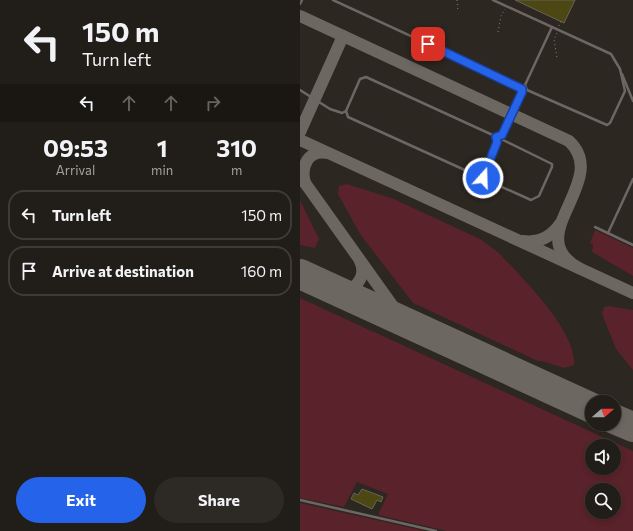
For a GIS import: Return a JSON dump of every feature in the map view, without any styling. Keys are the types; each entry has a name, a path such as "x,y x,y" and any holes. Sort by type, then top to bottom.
{"lane":[{"path":"300,4 302,0"},
{"path":"333,0 519,86 525,85"},
{"path":"493,0 611,54 620,69 633,101"},
{"path":"528,91 525,85 552,27"},
{"path":"522,92 528,91 607,125 610,123 625,91 620,69"},
{"path":"483,173 478,176 348,117 346,111 360,80 365,77 496,137 502,135 522,92"},
{"path":"519,86 522,92"},
{"path":"300,90 340,113 346,111"},
{"path":"502,135 504,140"},
{"path":"496,137 497,142 483,173 484,179 531,200 539,196 552,167 551,163 504,140 497,142"},
{"path":"608,233 633,179"},
{"path":"595,227 633,245"},
{"path":"300,500 436,531"}],"path":[{"path":"457,0 458,12"},
{"path":"498,32 501,16 507,5"},
{"path":"557,58 554,39 562,21"}],"shaded area":[{"path":"347,184 394,199 480,239 499,253 546,305 557,321 567,337 573,351 574,365 564,368 538,361 413,303 360,234 338,194 339,186"},
{"path":"300,200 319,239 315,248 300,245"},
{"path":"595,230 633,248 633,276 592,252 593,244 590,243"},
{"path":"300,298 585,429 585,431 589,431 607,439 585,439 585,475 621,475 621,445 633,451 633,531 447,531 378,515 388,494 357,482 344,507 300,498"},
{"path":"609,306 633,310 633,370 616,349 602,314 604,307"},
{"path":"300,503 425,531 300,531"}],"building":[{"path":"515,0 575,0 564,23"},
{"path":"362,489 383,497 381,502 377,500 372,509 351,499 354,493 358,495"}],"taxiway":[{"path":"300,16 569,141 579,157 580,173 575,190 561,224 558,240 563,255 579,268"},
{"path":"300,132 343,36"},
{"path":"300,140 633,293"},
{"path":"305,183 304,171 307,160 315,154 321,152 327,153"},
{"path":"300,176 402,319 409,324"},
{"path":"523,241 534,241 544,238 553,232 560,224"},
{"path":"336,290 348,290 357,283 362,273 360,261"}],"runway":[{"path":"300,274 585,405"},
{"path":"621,422 633,427"}],"route":[{"path":"428,44 520,86 522,89 502,135 500,137 496,137 497,142 482,176 483,178"}]}
